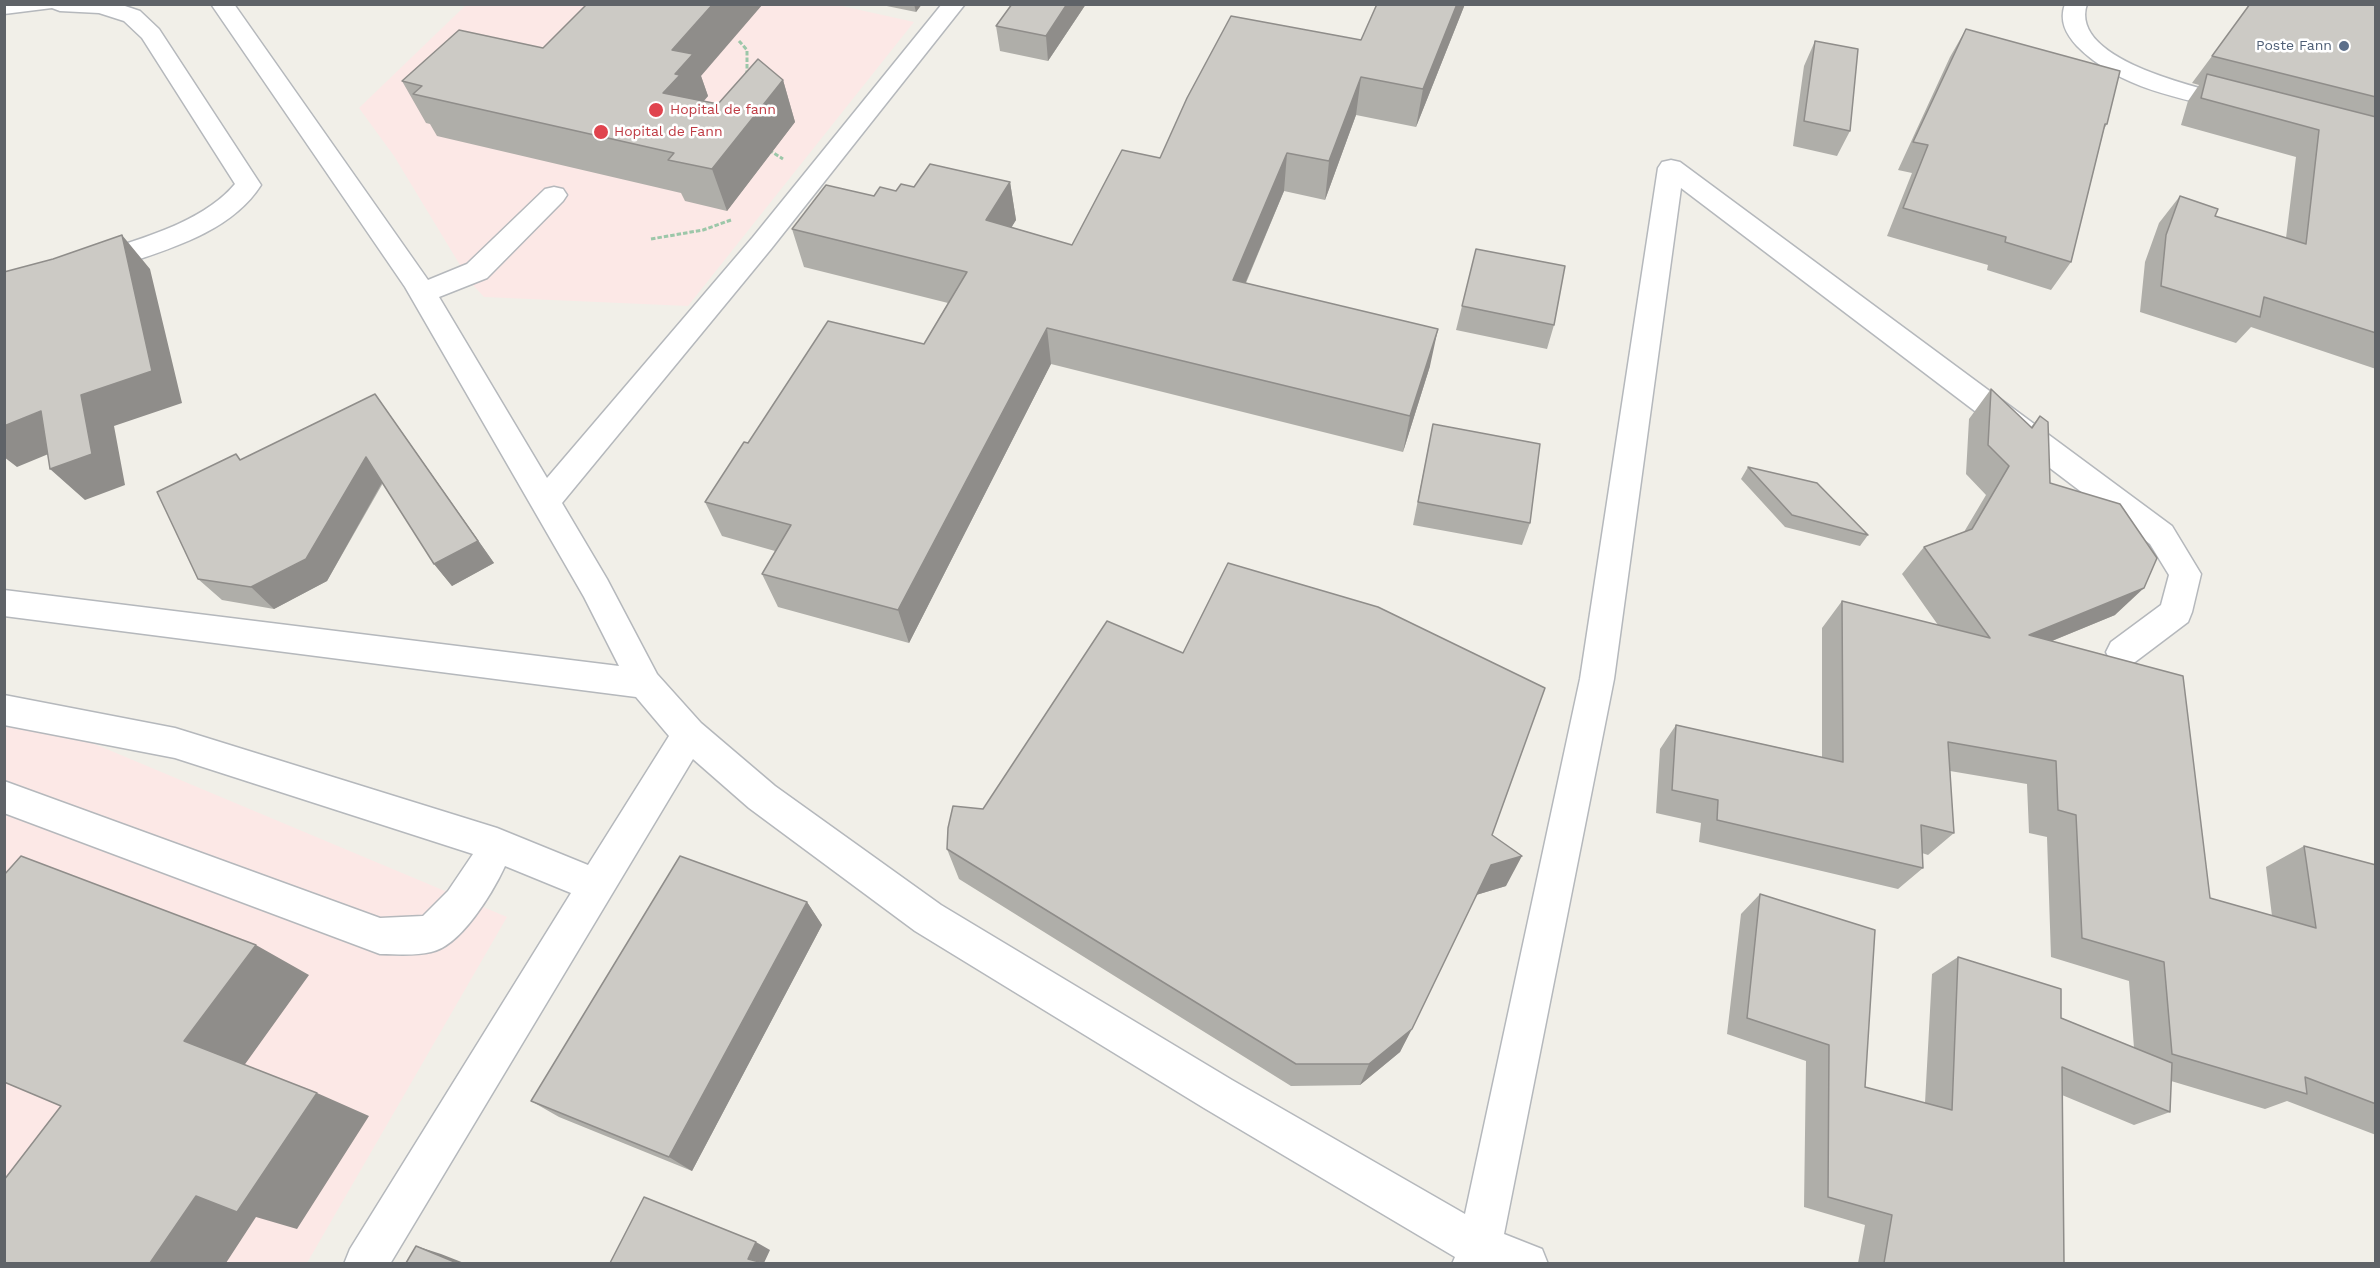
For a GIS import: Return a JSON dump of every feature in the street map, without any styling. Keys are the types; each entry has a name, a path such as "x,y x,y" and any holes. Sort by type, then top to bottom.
{"street":[{"path":"4,7 43,4"},
{"path":"60,4 101,6 132,16 151,34 248,185 242,196 204,222 71,273"},
{"path":"222,4 423,293 596,588 645,684 689,734 762,797 928,918 1477,1255 1527,1263"},
{"path":"545,502 762,243 954,4"},
{"path":"2076,4 2072,13 2075,28 2105,61 2150,81 2263,111"},
{"path":"1477,1255 1597,679 1671,168 2161,535 2185,574 2176,612 2122,652"},
{"path":"423,293 477,271 554,195"},
{"path":"4,603 645,684"},
{"path":"4,710 175,743 497,845 596,886"},
{"path":"365,1263 689,734"},
{"path":"4,797 380,936 431,934 457,910 478,882 497,845"}],"path":[{"path":"739,41 747,50 747,83"},
{"path":"768,150 788,162"},
{"path":"651,239 704,230 735,218"}],"shaded area":[{"name":"Hopital de Fann","path":"833,4 914,22 688,306 484,297 472,284 394,156 359,108 466,5"},
{"path":"4,706 507,917 307,1263 5,1263"}],"building":[{"path":"587,4 713,4 672,50 693,54 675,74 680,75 663,93 718,104 758,59 783,80 712,169 668,160 674,153 413,94 422,86 402,81 459,30 543,48"},
{"path":"1012,4 1067,4 1046,36 996,26"},
{"path":"1377,4 1457,4 1423,89 1361,77 1329,161 1287,153 1233,280 1438,329 1410,416 1047,328 898,610 762,574 791,525 705,502 744,442 748,443 828,321 924,344 967,272 792,229 826,185 874,196 880,187 896,191 901,184 914,187 930,164 1010,182 986,220 1072,245 1122,150 1160,158 1187,98 1231,16 1361,40"},
{"path":"2250,4 2376,4 2376,97 2212,56"},
{"path":"1966,29 2120,71 2071,262 2005,242 2006,237 1903,208 1928,145 1913,142"},
{"path":"1815,41 1858,49 1850,131 1804,121"},
{"path":"2207,74 2376,117 2376,333 2264,297 2260,317 2161,286 2166,235 2180,196 2218,209 2215,216 2306,244 2319,130 2201,98"},
{"path":"122,235 152,371 81,395 92,454 50,469 41,411 4,426 4,272 53,259"},
{"path":"1476,249 1565,266 1554,325 1462,306"},
{"path":"1991,389 2032,428 2040,416 2048,422 2050,483 2120,504 2157,558 2144,588 2029,635 2183,676 2210,898 2316,928 2304,846 2376,865 2376,1104 2305,1077 2307,1094 2172,1054 2164,962 2082,938 2076,815 2058,810 2056,761 1948,742 1954,833 1921,825 1923,868 1717,820 1718,800 1672,790 1676,725 1843,762 1842,601 1990,638 1924,547 1972,529 2009,466 1988,445"},
{"path":"375,394 478,541 434,564 366,457 306,559 251,587 198,579 157,492 236,454 240,460"},
{"path":"1433,424 1540,444 1530,523 1418,502"},
{"path":"1748,467 1817,483 1868,535 1792,515"},
{"path":"1228,563 1378,607 1545,688 1492,835 1522,856 1491,865 1412,1029 1369,1064 1296,1064 947,849 948,828 953,806 983,809 1107,621 1183,653"},
{"path":"21,856 256,945 184,1041 317,1093 237,1212 196,1196 150,1263 4,1263 4,1180 61,1106 4,1082 4,875"},
{"path":"680,856 807,902 669,1157 531,1101"},
{"path":"1760,894 1875,930 1865,1087 1952,1110 1958,957 2061,989 2061,1018 2172,1063 2170,1112 2062,1067 2064,1263 1884,1263 1892,1215 1828,1197 1829,1045 1747,1018"},
{"path":"644,1197 756,1242 748,1259 763,1263 610,1263"},
{"path":"416,1246 457,1263 406,1263"}],"place":[{"name":"Poste Fann","path":"2344,46"},
{"name":"Hopital de fann","path":"656,110"},
{"name":"Hopital de Fann","path":"601,132"}]}
